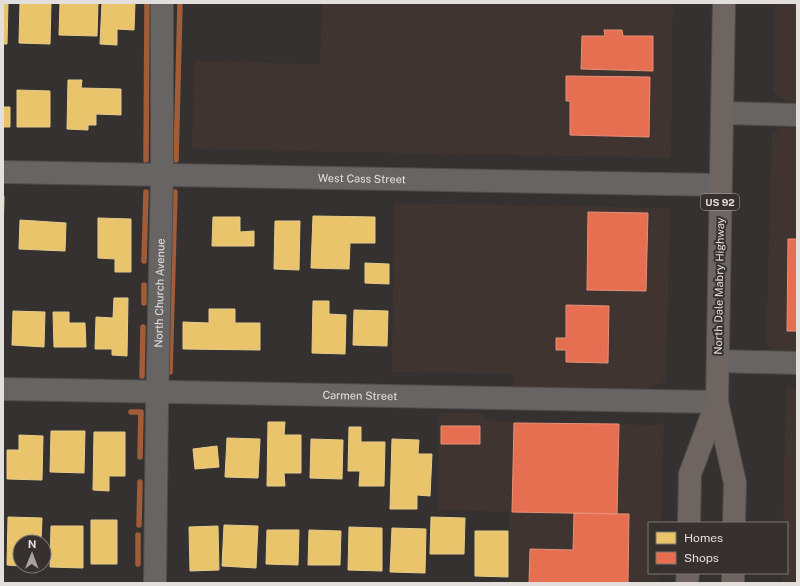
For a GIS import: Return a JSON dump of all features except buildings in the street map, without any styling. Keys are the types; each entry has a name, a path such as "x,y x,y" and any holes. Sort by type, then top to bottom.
{"main road":[{"name":"North Dale Mabry Highway","path":"724,3 717,402 735,483 734,522"},
{"name":"North Dale Mabry Highway","path":"689,522 690,474 717,402"}],"street":[{"name":"North Church Avenue","path":"155,583 157,392 162,174 162,3"},
{"path":"722,114 797,115"},
{"name":"West Cass Street","path":"3,172 720,185"},
{"path":"718,361 797,363"},
{"name":"Carmen Street","path":"3,390 717,402"}],"shaded area":[{"path":"322,3 673,3 671,158 192,149 194,61 320,64"},
{"path":"775,3 797,3 797,104 789,103 773,93"},
{"path":"797,126 797,351 784,351 773,350 766,344 772,134 780,128"},
{"path":"394,203 670,208 666,380 660,384 639,391 514,389 514,374 392,372"},
{"path":"786,388 797,389 797,583 782,583 783,574 788,574 788,522 783,522"},
{"path":"439,413 479,413 489,421 655,425 664,421 661,522 648,522 648,574 660,574 659,583 509,583 509,512 438,510"}],"waterway":[{"path":"146,160 147,3"},
{"path":"176,160 180,3"},
{"path":"144,261 146,192"},
{"path":"170,372 175,192"},
{"path":"144,285 144,303"},
{"path":"142,376 143,327"},
{"path":"131,412 141,412 140,457"},
{"path":"139,525 140,482"},
{"path":"138,535 138,564"}]}
